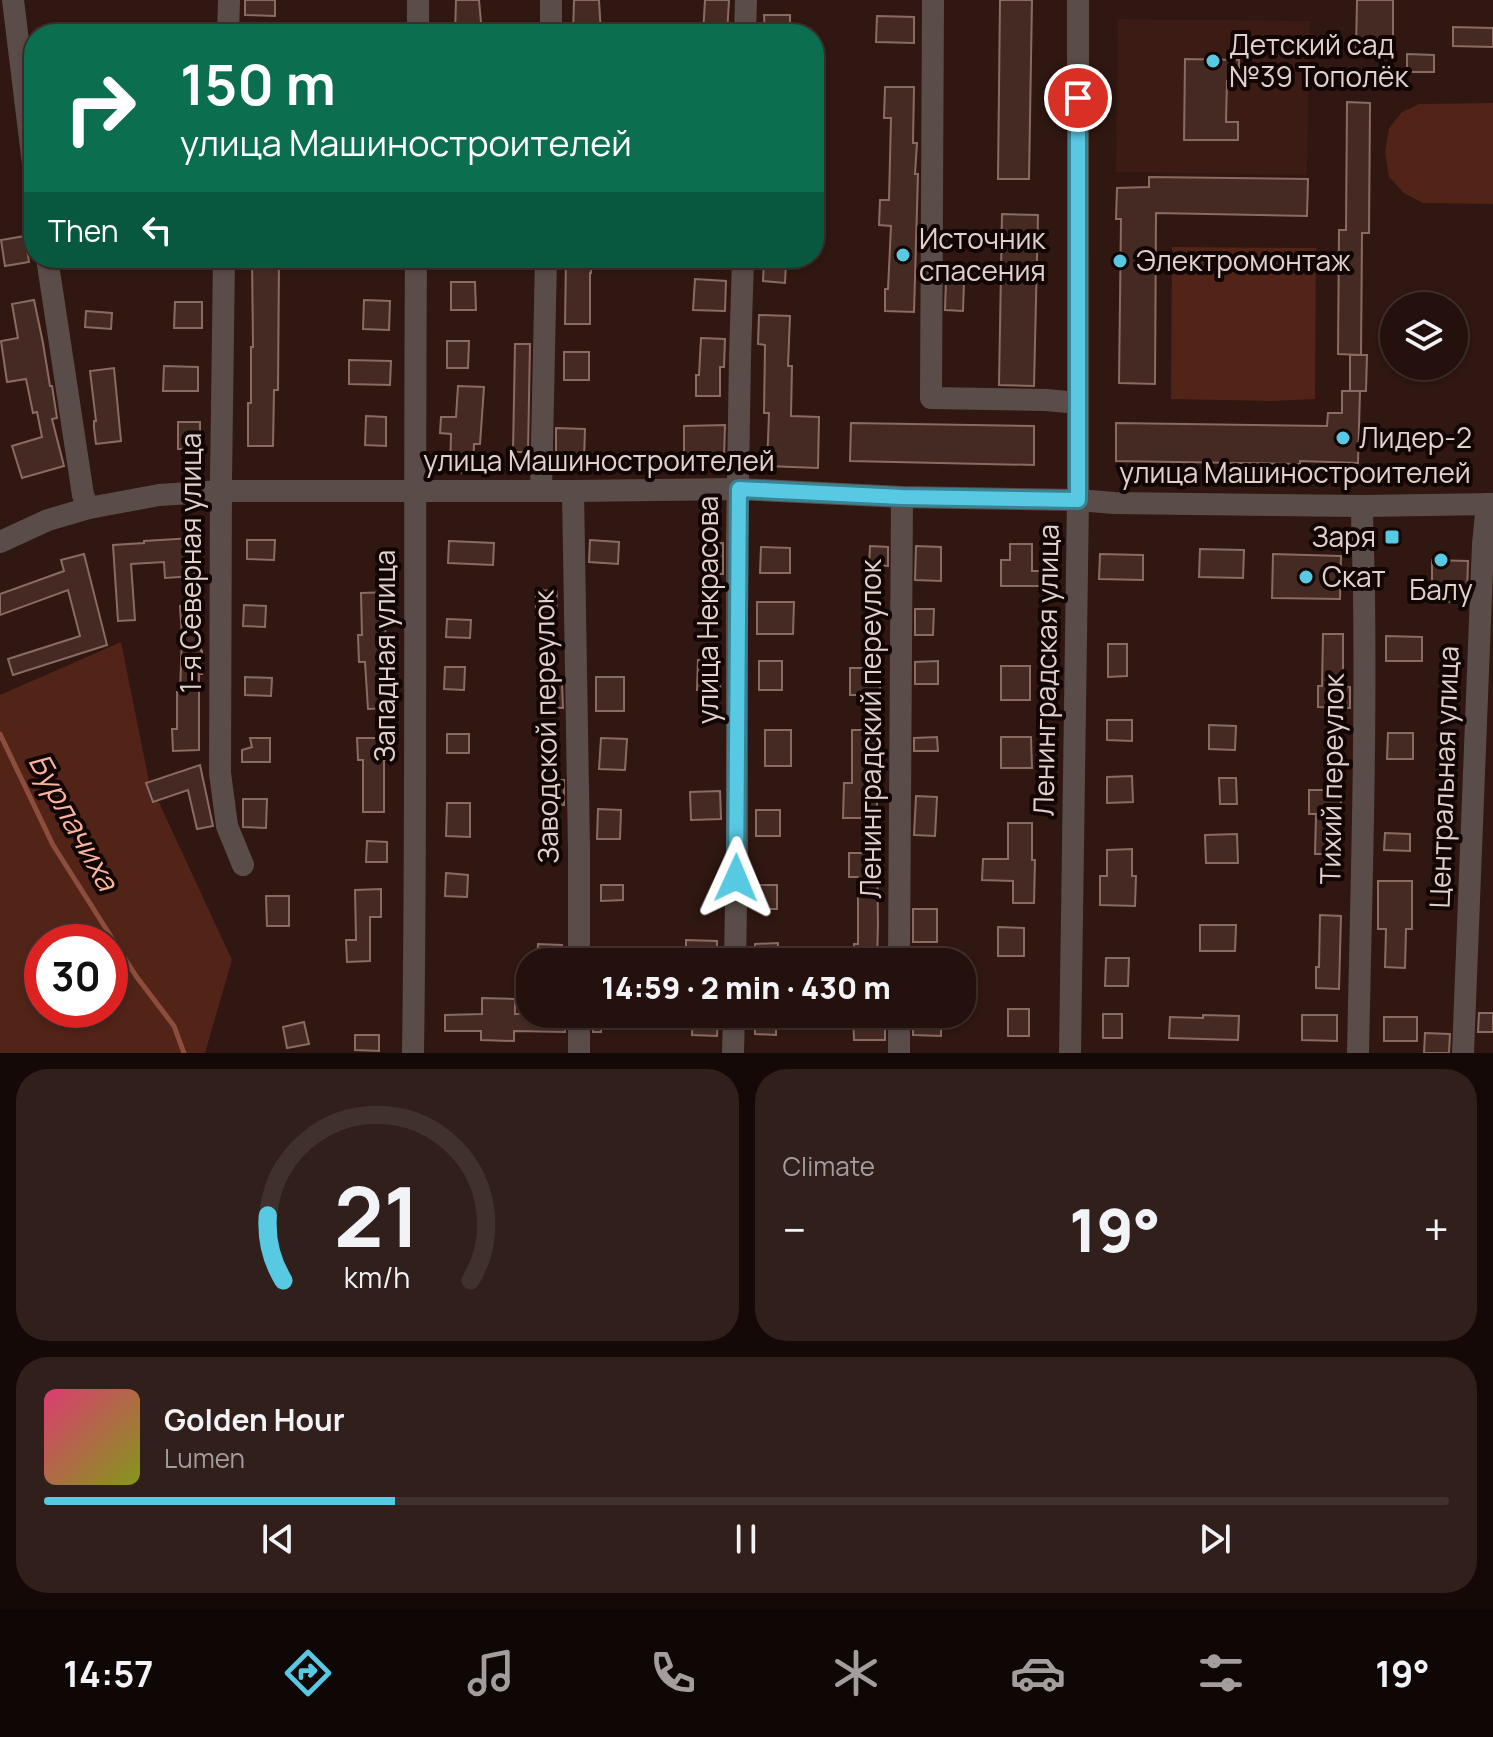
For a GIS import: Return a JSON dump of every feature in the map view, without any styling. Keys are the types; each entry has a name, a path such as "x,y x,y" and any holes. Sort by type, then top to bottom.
{"street":[{"path":"13,0 24,90"},
{"path":"228,24 229,0"},
{"path":"418,0 418,24"},
{"path":"551,0 551,24"},
{"path":"745,24 746,0"},
{"path":"933,0 931,398 1078,403"},
{"name":"Ленинградская улица","path":"1070,1053 1078,500 1078,0"},
{"path":"49,268 83,495 89,508"},
{"name":"1-я Северная улица","path":"224,268 220,773 227,826 243,865"},
{"name":"Западная улица","path":"413,1053 416,268"},
{"path":"541,491 546,268"},
{"name":"улица Некрасова","path":"735,948 743,268"},
{"name":"улица Машиностроителей","path":"0,542 48,520 89,508 159,495 221,491 739,489 1129,503 1490,504"},
{"name":"Заводской переулок","path":"573,491 579,948"},
{"name":"Ленинградский переулок","path":"899,948 902,497"},
{"name":"Центральная улица","path":"1463,1053 1483,544 1490,504"},
{"name":"Тихий переулок","path":"1358,1053 1364,625 1362,506"},
{"path":"579,1028 579,1053"},
{"path":"733,1053 734,1028"},
{"path":"899,1028 899,1053"}],"shaded area":[{"name":"Детский сад №39 Тополёк","path":"1118,19 1310,21 1307,175 1116,172"},
{"path":"1493,103 1493,204 1423,203 1404,193 1389,177 1385,152 1389,128 1402,112 1419,104"},
{"path":"1172,247 1316,248 1315,399 1171,399"},
{"path":"121,642 149,781 232,960 205,1053 0,1053 0,695"}],"building":[{"path":"245,0 275,0 275,16 245,15"},
{"path":"456,0 479,0 481,24 455,24"},
{"path":"574,0 599,0 600,24 573,24"},
{"path":"705,0 729,0 728,24 704,24"},
{"path":"1000,0 1032,0 1029,179 998,179"},
{"path":"1357,0 1393,0 1393,53 1356,53"},
{"path":"764,15 790,15 790,24 764,24"},
{"path":"877,16 914,17 914,43 876,42"},
{"path":"1453,27 1493,28 1493,47 1453,46"},
{"path":"1407,54 1434,55 1434,72 1407,72"},
{"path":"1185,59 1239,60 1239,81 1227,81 1226,122 1238,122 1238,140 1184,140"},
{"path":"885,87 914,87 913,143 917,143 915,174 918,174 914,312 885,311 891,226 879,225 880,200 889,200 891,118 884,118"},
{"path":"1347,102 1370,103 1369,233 1362,233 1361,355 1338,354 1339,230 1346,230"},
{"path":"1149,177 1308,179 1307,216 1156,213 1155,384 1119,383 1121,219 1116,219 1117,188 1149,187"},
{"path":"1002,214 1038,215 1034,386 999,385"},
{"path":"24,236 24,263 5,266 1,240"},
{"path":"252,268 279,268 278,390 274,390 273,446 248,446 253,347"},
{"path":"566,268 591,268 590,324 565,324"},
{"path":"764,268 786,268 785,283 763,281"},
{"path":"695,279 726,281 725,311 693,310"},
{"path":"946,280 964,281 963,311 945,310"},
{"path":"451,282 475,282 476,310 451,310"},
{"path":"34,300 57,418 52,419 64,466 22,478 12,446 42,437 26,379 7,382 1,341 18,338 12,304"},
{"path":"364,300 390,301 389,330 363,329"},
{"path":"175,302 202,302 202,328 174,328"},
{"path":"86,311 112,313 111,329 85,327"},
{"path":"759,315 790,316 788,366 792,366 791,416 819,417 818,468 767,466 769,413 764,413 765,345 758,344"},
{"path":"701,338 725,339 724,367 720,367 720,396 696,396"},
{"path":"447,341 469,341 468,368 447,368"},
{"path":"515,344 530,344 528,452 513,452"},
{"path":"564,352 589,352 589,380 564,380"},
{"path":"1350,355 1367,355 1366,391 1350,391"},
{"path":"349,360 391,361 390,385 349,384"},
{"path":"164,366 198,367 198,391 163,391"},
{"path":"114,368 121,441 96,444 90,371"},
{"path":"458,386 484,387 480,444 474,444 473,473 450,472 451,434 440,433 441,417 456,417"},
{"path":"1342,391 1360,391 1358,463 1116,461 1116,423 1327,426 1328,413 1342,413"},
{"path":"366,416 386,417 386,446 365,445"},
{"path":"178,422 200,422 200,449 178,449"},
{"path":"851,423 1034,426 1034,465 850,461"},
{"path":"725,425 724,458 684,459 684,426"},
{"path":"556,428 585,429 584,460 558,459"},
{"path":"193,538 195,576 165,578 164,562 131,564 135,620 118,621 113,545"},
{"path":"247,540 275,540 274,560 247,559"},
{"path":"590,540 619,542 618,564 589,562"},
{"path":"449,541 494,543 493,565 448,563"},
{"path":"723,543 723,574 706,574 706,544"},
{"path":"1010,544 1032,544 1032,571 1041,571 1041,586 1001,586 1001,560 1010,560"},
{"path":"870,546 888,547 888,566 869,565"},
{"path":"916,546 941,547 941,581 915,580"},
{"path":"761,547 790,548 790,573 760,573"},
{"path":"1200,549 1244,550 1243,578 1199,577"},
{"path":"84,554 107,645 13,675 8,659 80,636 68,590 0,615 0,594 64,571 61,560"},
{"path":"1100,554 1143,555 1143,580 1099,579"},
{"name":"Скат","path":"1273,554 1341,556 1340,599 1272,598"},
{"path":"1432,560 1468,561 1467,593 1456,593 1455,602 1432,601"},
{"path":"536,590 557,591 556,617 536,616"},
{"path":"390,592 390,614 385,614 386,662 383,662 386,708 368,709 365,662 359,662 361,593"},
{"path":"757,602 794,602 793,634 757,634"},
{"path":"198,605 202,651 199,750 173,751 172,729 177,729 177,692 180,692 180,606"},
{"path":"244,605 266,606 265,627 243,626"},
{"path":"915,609 934,609 933,635 915,635"},
{"path":"447,619 471,620 470,638 446,637"},
{"path":"1323,634 1343,634 1343,686 1350,687 1350,708 1318,707 1318,686 1322,686"},
{"path":"1386,636 1422,637 1422,661 1386,661"},
{"path":"1108,644 1127,644 1127,676 1108,677"},
{"path":"698,660 721,661 720,690 697,690"},
{"path":"759,661 782,661 782,690 759,690"},
{"path":"938,661 938,684 915,684 915,662"},
{"path":"1001,666 1030,666 1030,700 1001,700"},
{"path":"445,667 465,667 464,690 444,689"},
{"path":"850,668 880,668 880,695 850,695"},
{"path":"245,677 272,678 271,696 245,695"},
{"path":"596,677 624,677 624,711 596,711"},
{"path":"546,681 562,682 563,708 545,707"},
{"path":"1107,720 1132,720 1132,741 1107,740"},
{"path":"1209,725 1236,726 1235,750 1209,749"},
{"path":"765,730 791,730 791,766 765,766"},
{"path":"852,730 877,730 877,818 843,818 844,783 852,783"},
{"path":"1388,733 1413,733 1413,759 1387,759"},
{"path":"447,734 469,734 469,753 447,753"},
{"path":"937,737 938,751 914,751 914,738"},
{"path":"1001,737 1031,737 1032,768 1001,768"},
{"path":"250,738 270,738 270,762 242,762 242,750 252,747"},
{"path":"357,738 386,738 384,812 363,812 363,760 358,760"},
{"path":"601,738 627,739 625,770 599,769"},
{"path":"200,765 213,826 197,829 188,790 153,802 146,783"},
{"path":"1132,776 1133,802 1107,803 1107,777"},
{"path":"1219,778 1236,778 1237,804 1220,804"},
{"path":"544,780 564,780 564,805 543,804"},
{"path":"1309,790 1341,790 1340,854 1315,854 1316,814 1309,814"},
{"path":"720,791 721,819 691,820 690,792"},
{"path":"916,796 937,797 935,836 914,835"},
{"path":"243,799 267,799 266,828 243,827"},
{"path":"447,803 470,803 470,837 446,836"},
{"path":"598,809 621,810 620,839 597,839"},
{"path":"756,810 780,810 780,836 756,836"},
{"path":"1008,823 1032,823 1034,903 1013,903 1013,881 982,880 983,859 1008,859"},
{"path":"1385,833 1410,834 1410,851 1384,850"},
{"path":"1237,834 1238,863 1206,863 1205,835"},
{"path":"367,841 387,842 387,862 366,862"},
{"path":"1132,849 1132,876 1136,876 1135,906 1100,905 1100,876 1107,876 1107,850"},
{"path":"849,853 877,853 877,948 854,948 854,944 858,944 858,877 849,877"},
{"path":"446,873 468,875 467,897 445,896"},
{"path":"1378,881 1412,881 1412,929 1406,929 1405,968 1385,967 1386,929 1378,929"},
{"path":"601,885 623,885 623,900 601,901"},
{"path":"755,885 777,885 777,909 754,909"},
{"path":"381,889 381,917 370,917 370,961 347,962 346,940 356,940 355,890"},
{"path":"266,896 289,896 289,926 267,926"},
{"path":"913,909 937,909 937,942 913,942"},
{"path":"1320,915 1341,916 1339,989 1316,988"},
{"path":"1200,925 1236,925 1235,951 1200,951"},
{"path":"998,927 1024,928 1024,956 998,956"},
{"path":"686,940 717,941 717,948 686,948"},
{"path":"778,943 778,948 755,948 755,944"},
{"path":"538,944 562,945 562,948 538,948"},
{"path":"1106,958 1129,958 1128,986 1105,986"},
{"path":"482,998 515,999 516,1028 565,1028 565,1032 514,1031 514,1041 481,1040 481,1031 445,1031 445,1015 482,1014"},
{"path":"1008,1009 1029,1009 1029,1036 1008,1036"},
{"path":"1479,1013 1493,1013 1493,1032 1478,1032"},
{"path":"1103,1014 1122,1014 1122,1038 1103,1038"},
{"path":"1203,1015 1239,1016 1238,1040 1169,1038 1170,1017 1203,1018"},
{"path":"1302,1015 1337,1015 1337,1041 1302,1040"},
{"path":"1384,1017 1417,1017 1417,1041 1384,1041"},
{"path":"304,1022 309,1044 287,1048 283,1027"},
{"path":"692,1028 717,1028 717,1036 692,1035"},
{"path":"755,1028 776,1028 776,1035 755,1034"},
{"path":"854,1028 885,1028 885,1040 854,1040"},
{"path":"913,1028 941,1028 941,1036 913,1035"},
{"path":"1425,1033 1450,1034 1449,1053 1424,1053"},
{"path":"355,1035 379,1035 379,1051 355,1050"}],"waterway":[{"name":"Бурлачиха","path":"0,734 53,845 136,976 174,1026 184,1053"}],"place":[{"name":"Детский сад №39 Тополёк","path":"1213,61"},
{"name":"Источник спасения","path":"903,255"},
{"name":"Электромонтаж","path":"1120,261"},
{"name":"Лидер-2","path":"1343,438"},
{"name":"Заря","path":"1392,537"},
{"name":"Балу","path":"1441,560"},
{"name":"Скат","path":"1306,577"}],"route":[{"path":"736,878 739,489 902,497 1078,500 1078,98"}]}
